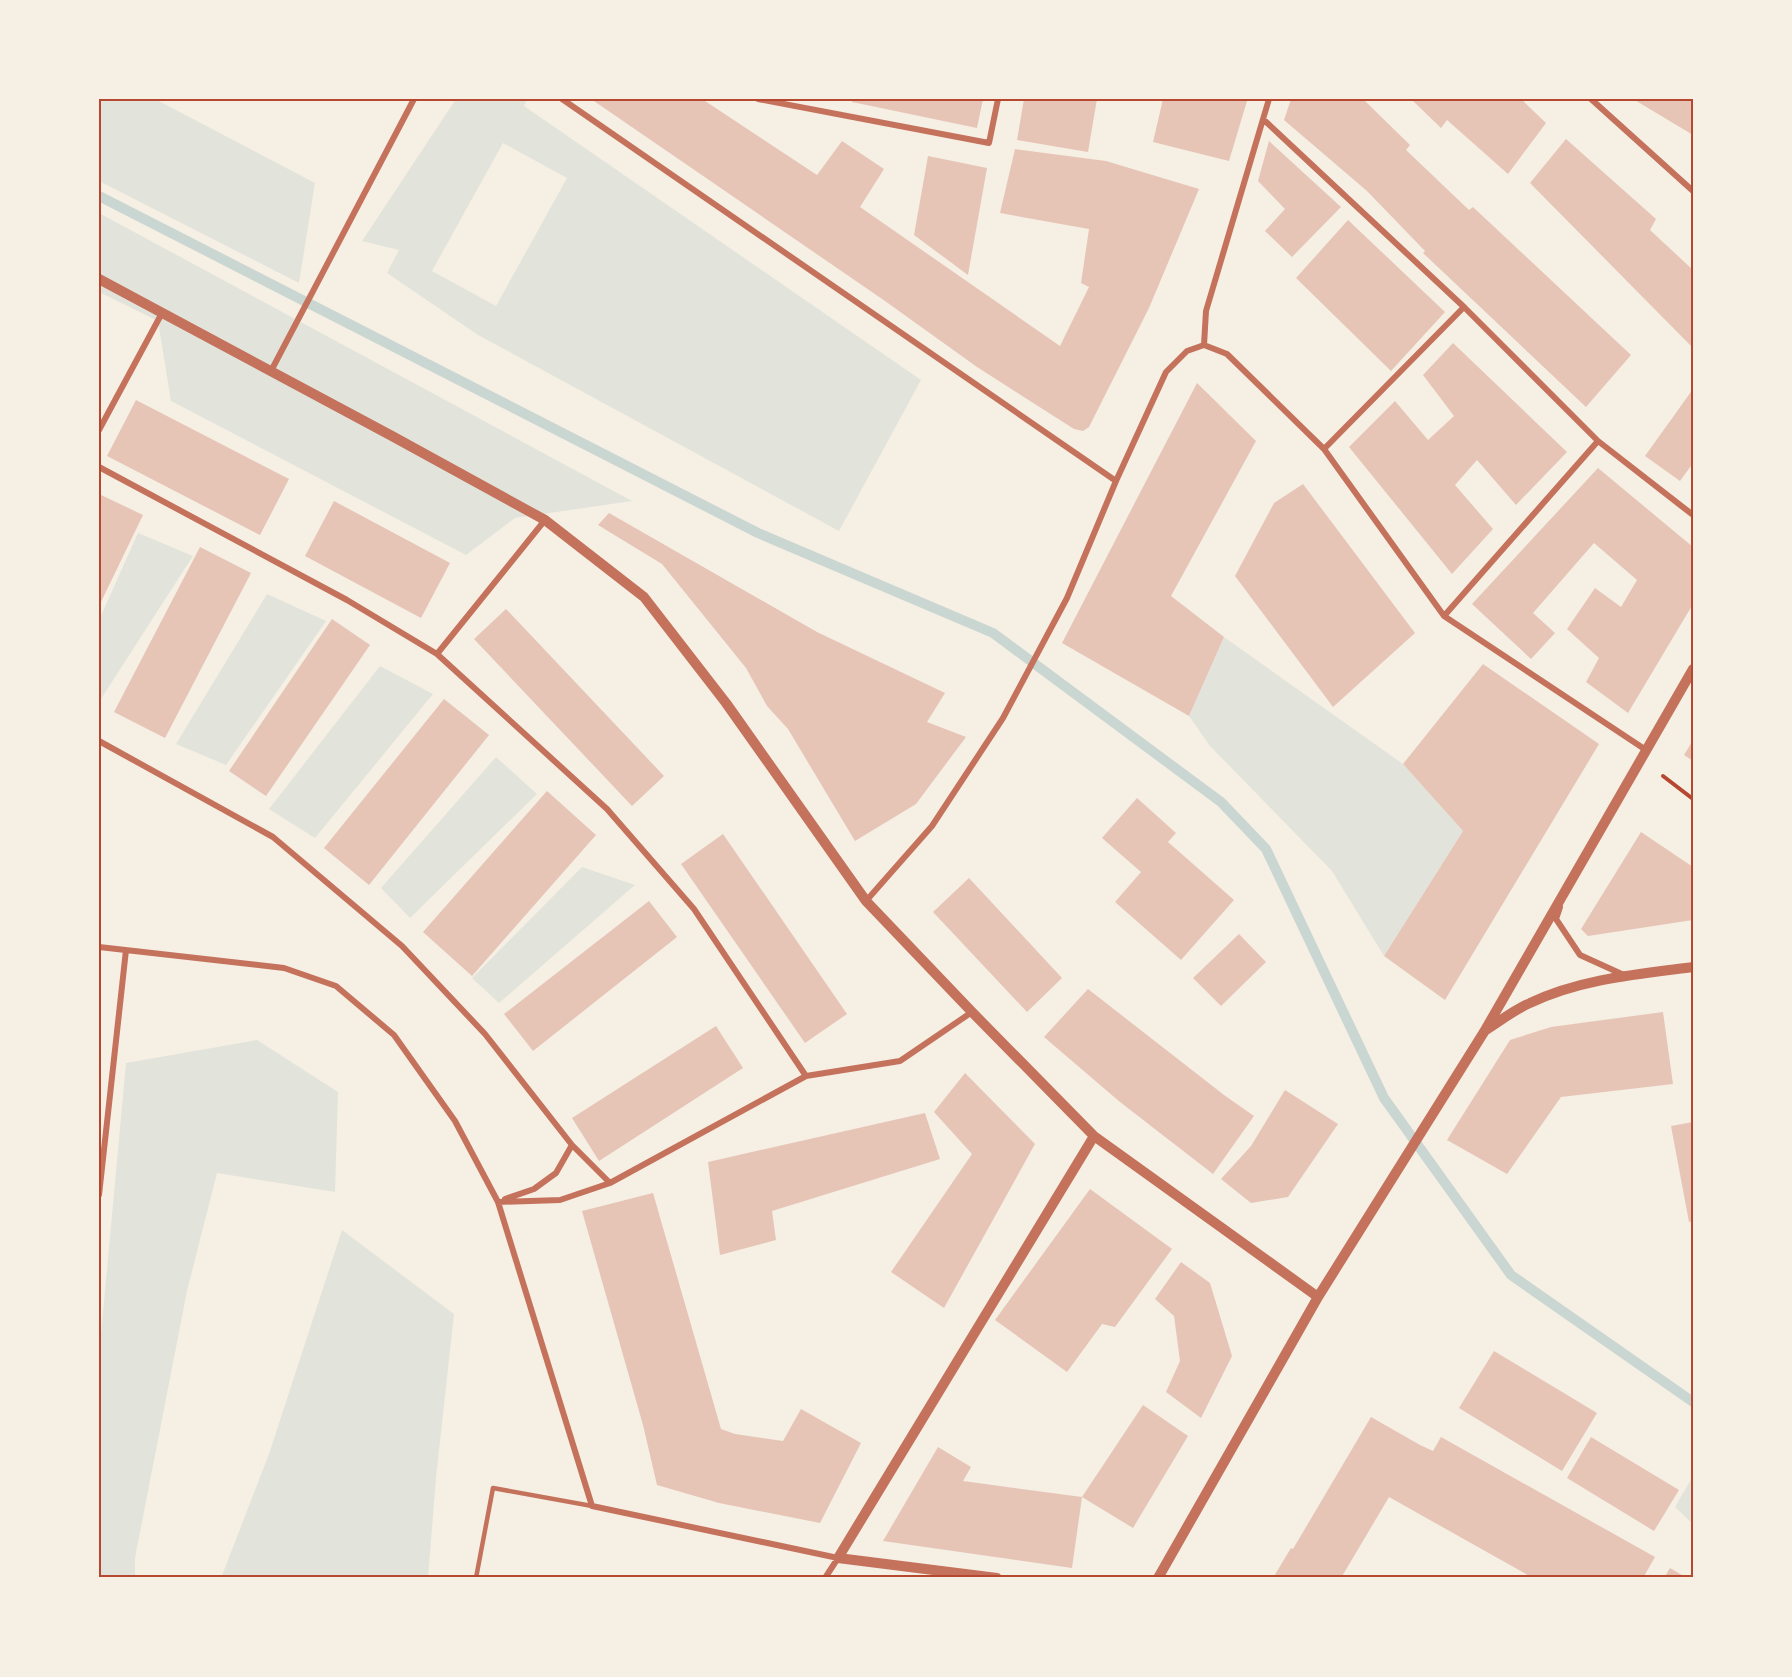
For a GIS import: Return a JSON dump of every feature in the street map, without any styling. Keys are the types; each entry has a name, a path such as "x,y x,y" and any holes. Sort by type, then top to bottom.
{"street":[{"path":"271,371 414,99"},
{"path":"562,99 1116,482"},
{"path":"758,99 989,143 998,99"},
{"path":"1204,345 1206,311 1269,99"},
{"path":"1591,99 1693,191"},
{"path":"1264,120 1464,307 1598,441 1693,515"},
{"path":"99,279 545,520 644,597 726,702 866,901 972,1012 1094,1137 1318,1297"},
{"path":"1324,449 1464,307"},
{"path":"99,430 162,313"},
{"path":"866,901 932,826 1003,718 1067,598 1166,372 1187,351 1204,345 1227,354 1324,449 1444,616 1646,750"},
{"path":"1444,616 1598,441"},
{"path":"99,467 347,600 437,654 614,817 694,909 806,1076"},
{"path":"437,654 545,520"},
{"path":"1158,1578 1318,1297 1484,1032 1693,669"},
{"path":"99,741 273,837 402,946 485,1034 572,1145 610,1183"},
{"path":"1569,881 1556,919 1580,955 1626,975"},
{"path":"99,947 284,968 336,986 394,1035 455,1121 498,1202 592,1506 838,1558 997,1578"},
{"path":"99,1195 126,950"},
{"path":"1484,1032 1529,1003 1573,987 1626,975 1693,967"},
{"path":"498,1202 560,1200 610,1183 806,1076 900,1061 972,1012"},
{"path":"825,1578 1094,1137"},
{"path":"498,1202 534,1189 556,1173 572,1145"}],"lane":[{"path":"476,1578 493,1488 592,1506"}],"path":[{"path":"1663,776 1693,799"}],"shaded area":[{"path":"99,99 155,99 315,183 299,283 99,181"},
{"path":"456,99 527,99 524,106 921,380 839,531 478,335 387,273 399,250 362,241","holes":["503,143 567,178 496,306 432,271"]},
{"path":"99,213 632,501 515,518 466,555 171,401 158,321 99,292"},
{"path":"138,533 193,556 99,702 99,620"},
{"path":"267,594 326,621 226,765 176,744"},
{"path":"1224,637 1403,764 1463,831 1384,956 1332,871 1210,746 1189,716"},
{"path":"380,666 433,694 315,838 269,809"},
{"path":"496,757 537,794 410,918 381,888"},
{"path":"582,867 635,885 499,1003 472,978"},
{"path":"257,1040 338,1092 335,1192 217,1173 187,1291 135,1558 135,1578 99,1578 99,1356 126,1063"},
{"path":"342,1230 454,1314 436,1478 428,1578 221,1578 269,1454"},
{"path":"1693,1476 1693,1524 1675,1507"}],"building":[{"path":"591,99 702,99 817,175 842,141 884,169 860,207 1060,346 1089,287 1081,283 1089,229 1000,213 1015,149 1106,161 1199,189 1149,308 1089,427 1083,431 1074,429 977,367"},
{"path":"852,99 983,99 977,128 852,102"},
{"path":"1024,99 1097,99 1088,152 1017,140"},
{"path":"1163,99 1247,101 1229,161 1153,142"},
{"path":"1291,99 1363,99 1410,145 1406,150 1469,210 1473,207 1631,355 1586,407 1423,253 1425,251 1367,191 1284,120"},
{"path":"1411,99 1521,99 1546,123 1508,174 1447,120 1441,128"},
{"path":"1633,99 1693,99 1693,135"},
{"path":"1566,139 1656,219 1650,230 1693,270 1693,348 1530,183"},
{"path":"1269,141 1341,207 1292,257 1265,231 1285,209 1258,181"},
{"path":"928,156 987,168 968,275 914,235"},
{"path":"1348,220 1445,312 1391,371 1296,278"},
{"path":"1453,343 1567,452 1516,505 1477,460 1455,485 1493,529 1452,574 1349,447 1395,401 1428,440 1454,416 1423,375"},
{"path":"1197,383 1256,441 1171,596 1224,637 1189,716 1062,643"},
{"path":"1693,389 1693,463 1680,481 1645,456"},
{"path":"136,400 289,479 260,535 107,456"},
{"path":"1598,468 1693,547 1693,604 1628,713 1586,682 1599,658 1567,629 1595,588 1621,607 1637,580 1594,543 1533,613 1555,633 1531,659 1472,604"},
{"path":"1303,484 1415,633 1333,707 1235,576 1274,503"},
{"path":"99,494 143,515 99,606"},
{"path":"334,501 450,563 421,618 305,556"},
{"path":"609,513 817,632 945,693 927,722 966,737 916,804 855,841 788,729 767,706 746,668 662,564 598,525"},
{"path":"200,547 251,573 165,738 114,712"},
{"path":"506,609 664,776 632,806 474,639"},
{"path":"332,619 370,645 266,796 229,771"},
{"path":"1483,664 1599,744 1445,1000 1384,956 1463,831 1403,764"},
{"path":"444,699 489,735 369,885 324,848"},
{"path":"1693,740 1693,761 1684,755"},
{"path":"547,791 596,835 472,976 423,932"},
{"path":"1137,798 1176,833 1168,842 1234,900 1181,960 1115,902 1141,872 1102,838"},
{"path":"1641,832 1693,867 1693,920 1588,936 1581,929"},
{"path":"723,834 847,1014 805,1043 681,864"},
{"path":"969,878 1062,978 1027,1012 933,912"},
{"path":"649,901 677,937 533,1051 504,1014"},
{"path":"1239,934 1266,962 1221,1006 1193,978"},
{"path":"1088,989 1254,1116 1213,1174 1120,1102 1044,1037"},
{"path":"1663,1012 1673,1084 1561,1097 1507,1174 1447,1140 1510,1040 1551,1027"},
{"path":"716,1026 743,1068 599,1161 572,1118"},
{"path":"965,1073 1035,1144 944,1308 891,1272 972,1154 934,1112"},
{"path":"1285,1090 1338,1124 1288,1197 1251,1203 1221,1179 1251,1146"},
{"path":"925,1113 940,1159 772,1211 776,1240 720,1255 708,1162"},
{"path":"1693,1122 1693,1221 1689,1222 1671,1126"},
{"path":"1090,1189 1172,1249 1115,1327 1102,1324 1067,1372 995,1320"},
{"path":"653,1193 721,1429 735,1434 783,1441 801,1409 861,1443 820,1523 719,1503 657,1485 643,1425 582,1211"},
{"path":"1181,1262 1210,1283 1232,1356 1201,1418 1166,1392 1180,1361 1174,1316 1155,1299"},
{"path":"1494,1351 1597,1413 1562,1471 1459,1408"},
{"path":"1143,1405 1188,1436 1133,1528 1082,1497"},
{"path":"1371,1417 1433,1451 1441,1437 1655,1557 1643,1578 1533,1578 1389,1497 1341,1578 1273,1578 1291,1548 1293,1549"},
{"path":"1591,1437 1679,1490 1654,1531 1567,1478"},
{"path":"938,1447 971,1467 963,1481 1082,1497 1072,1568 883,1541"},
{"path":"1670,1568 1687,1578 1664,1578"}],"waterway":[{"path":"99,196 758,533 993,633 1221,802 1266,849 1384,1098 1511,1275 1693,1402"}]}
